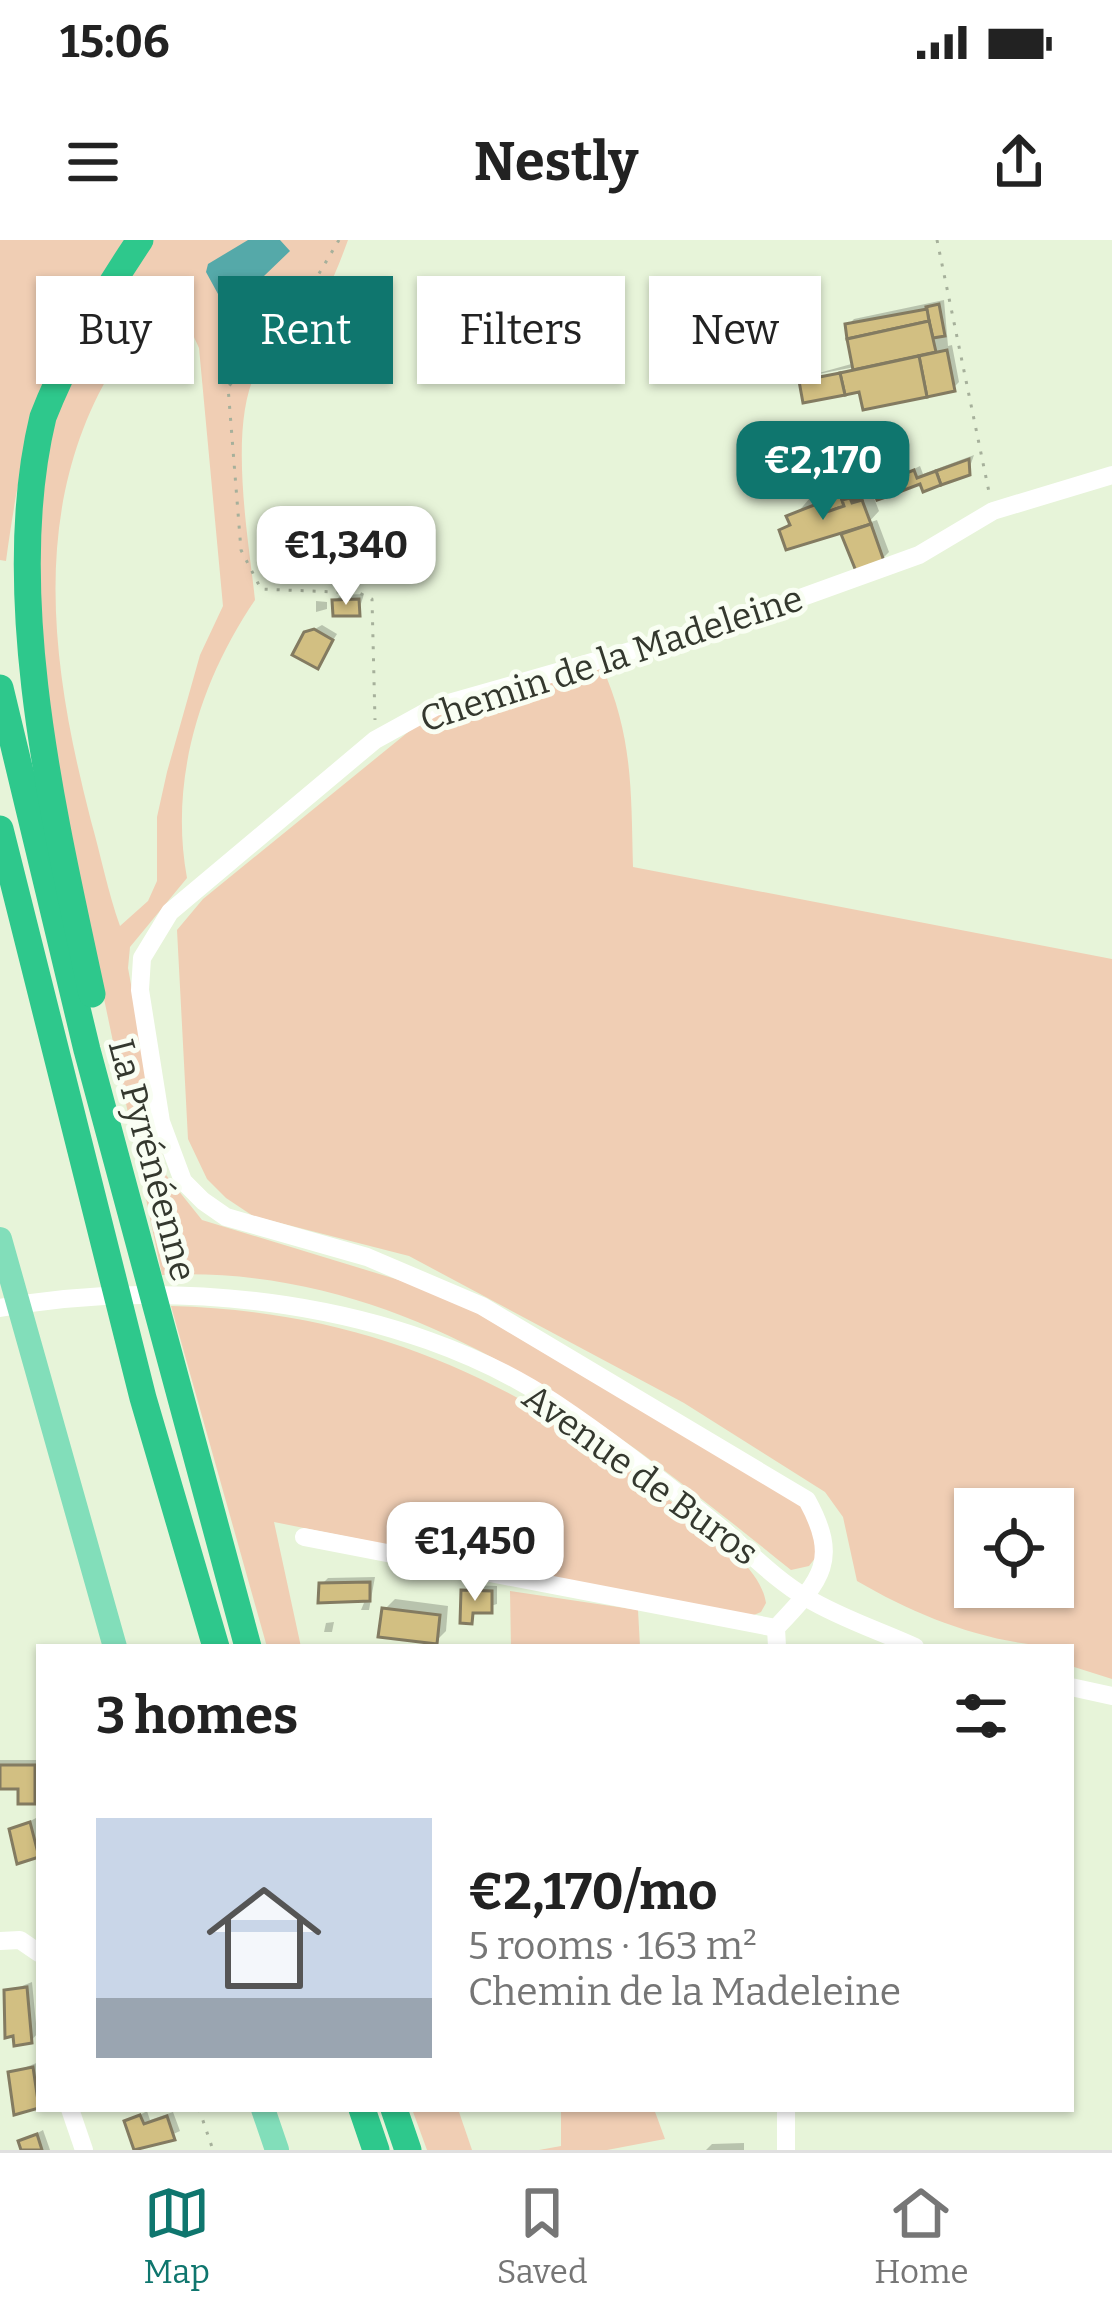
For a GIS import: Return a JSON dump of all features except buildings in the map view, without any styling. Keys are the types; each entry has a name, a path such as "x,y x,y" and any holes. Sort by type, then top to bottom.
{"highway":[{"path":"87,1050 97,1016 20,663 18,562 41,421 67,364 140,240"},
{"name":"La Pyrénéenne","path":"0,688 87,1050 247,1644"},
{"name":"La Pyrénéenne","path":"0,829 143,1398 215,1644"},
{"path":"363,2112 376,2150"},
{"path":"395,2112 408,2150"}],"main road":[{"path":"0,1239 114,1644"},
{"path":"263,2112 277,2150"}],"street":[{"name":"Chemin de la Madeleine","path":"805,1598 824,1563 826,1534 807,1500 482,1306 367,1257 226,1217 183,1181 168,1152 140,990 142,958 170,912 375,740 435,707 739,620 919,555 993,512 1112,476"},
{"name":"Avenue de Buros","path":"0,1307 90,1296 202,1295 329,1313 399,1331 493,1370 569,1413 805,1598 908,1644"},
{"name":"Avenue de Buros","path":"304,1537 777,1638"},
{"path":"777,1638 805,1598"},
{"path":"1074,1688 1112,1696"},
{"path":"0,1941 20,1940 36,1951"},
{"path":"71,2112 84,2150"},
{"path":"785,2112 786,2150"}],"path":[{"path":"339,240 299,307 228,387 241,550 261,589 359,593 372,599 375,740"},
{"path":"937,240 993,512"},
{"path":"200,2112 213,2150"}],"shaded area":[{"path":"0,240 124,240 102,276 36,276 36,384 47,384 22,468 6,561 0,560"},
{"path":"154,240 348,240 334,276 218,276 218,384 252,384 245,410 242,476 255,600 219,664 194,733 182,805 187,878 130,947 128,968 166,1175 202,1220 422,1287 477,1313 803,1507 813,1522 816,1557 809,1566 791,1570 578,1409 502,1363 423,1324 340,1295 254,1278 162,1275 44,713 28,592 49,429 69,384 105,384 86,422 68,477 58,533 56,591 58,648 77,764 120,926 148,901 157,881 157,817 167,772 200,655 223,606 199,348 194,337 194,276 132,276"},
{"path":"601,664 625,739 633,867 1112,959 1112,1679 1074,1667 1074,1644 1029,1644 987,1636 934,1619 857,1581 843,1517 825,1492 684,1403 409,1256 253,1216 226,1198 207,1179 188,1139 177,930 203,899 418,724 451,708"},
{"path":"171,1306 246,1311 383,1340 509,1394 629,1469 710,1533 746,1565 766,1603 761,1612 749,1617 274,1522 300,1644 266,1644"},
{"path":"510,1591 638,1610 640,1644 511,1644"},
{"path":"413,2112 459,2112 472,2150 427,2150"},
{"path":"561,2112 655,2112 665,2139 607,2150 539,2150 561,2146"}],"water":[{"path":"248,240 280,240 290,251 264,276 218,276 218,294 206,272 208,264"}]}
